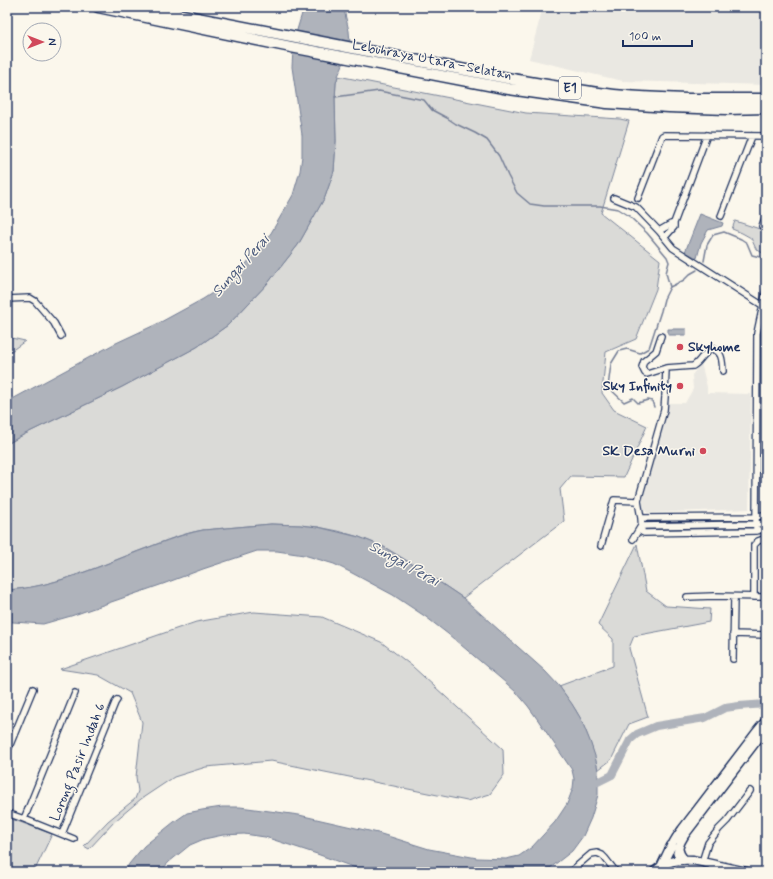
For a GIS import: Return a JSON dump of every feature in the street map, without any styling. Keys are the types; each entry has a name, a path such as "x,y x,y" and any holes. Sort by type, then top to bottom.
{"highway":[{"name":"Lebuhraya Utara–Selatan","path":"98,7 376,58 615,95 683,99 766,99"},
{"name":"Lebuhraya Utara–Selatan","path":"141,7 257,35"},
{"name":"Lebuhraya Utara–Selatan","path":"376,58 509,89 607,103 727,109 766,108"}],"main road":[{"path":"661,867 675,847 680,854 677,860"},
{"path":"654,872 677,860 702,862 713,868 748,872"}],"street":[{"path":"638,198 662,136 664,135 766,136"},
{"path":"664,237 674,227 674,223 707,135"},
{"path":"721,216 752,136"},
{"path":"614,198 636,207 673,248 762,305"},
{"path":"762,226 766,215"},
{"path":"659,231 674,223"},
{"path":"756,531 757,333 766,291"},
{"path":"7,299 30,298 35,301 54,323 61,336"},
{"path":"661,336 656,351 644,361 642,367 645,373 647,374 666,368 693,366 706,351 713,349 716,350 721,357 723,371"},
{"path":"666,368 664,410 638,501 641,518 641,531 644,533 756,531 766,529"},
{"path":"601,546 614,500 638,501"},
{"path":"641,518 756,517 766,514"},
{"path":"641,526 766,523"},
{"path":"633,539 641,526"},
{"path":"754,597 754,545 758,541 766,538"},
{"path":"687,598 714,596 766,597"},
{"path":"733,659 734,597"},
{"path":"733,634 766,635"},
{"path":"7,752 32,689"},
{"path":"24,818 75,693"},
{"name":"Lorong Pasir Indah 6","path":"62,834 114,703 117,700"},
{"path":"675,847 682,829 766,720"},
{"path":"677,860 669,855 766,729"},
{"path":"702,862 708,843 750,791"},
{"path":"7,813 24,818 74,839"},
{"path":"570,872 591,854 597,853 602,855 616,872"}],"shaded area":[{"path":"543,7 766,7 766,85 623,81 529,59"},
{"path":"338,76 526,113 620,119 629,121 601,213 660,260 656,289 636,339 606,352 602,393 614,410 647,426 624,477 571,476 560,489 564,521 463,598 384,547 359,537 318,527 271,524 203,530 186,534 69,577 28,588 7,590 7,444 122,387 197,347 228,325 268,283 298,245 325,197 334,171 336,141 335,99"},
{"path":"735,221 766,231 766,255 756,249 751,238 732,229"},
{"path":"7,337 25,341 7,354"},
{"name":"SK Desa Murni","path":"701,363 707,393 751,394 749,509 648,513 643,509 643,498 668,403 685,403 693,389 692,375"},
{"path":"637,544 646,591 666,606 710,609 709,622 634,636 629,648 648,717 629,724 611,760 598,770 591,744 581,720 559,686 613,666 613,639 598,625"},
{"path":"254,612 322,617 381,642 412,666 503,749 504,775 490,794 467,801 271,761 206,767 174,777 141,799 115,821 89,849 84,846 108,821 135,799 138,791 136,777 142,722 130,693 98,675 60,669 196,622"},
{"path":"7,818 52,834 34,872 7,872"},
{"path":"688,864 701,868 707,872 665,872 674,867"}],"water":[{"path":"304,7 345,7 350,42 348,53 336,83 336,141 334,171 325,197 298,245 268,283 228,325 197,347 122,387 7,444 7,402 114,344 159,323 203,299 223,286 246,264 271,233 293,195 300,171 302,135 292,67 293,49"},
{"path":"700,214 723,223 722,226 708,230 701,243 697,258 685,252"},
{"path":"668,329 686,329 686,335 668,335"},
{"name":"Sungai Perai","path":"271,524 318,527 359,537 384,547 463,598 545,671 559,686 581,719 595,756 598,770 598,795 591,818 583,836 572,851 545,872 367,872 265,837 244,834 223,835 204,839 190,845 169,862 160,872 125,872 129,864 144,846 187,813 202,810 222,807 240,807 299,815 378,833 429,849 477,858 506,859 519,856 532,847 555,822 567,804 573,788 574,779 572,770 528,706 517,693 426,617 393,595 334,564 304,555 277,551 257,551 71,616 43,624 7,621 7,590 43,585 61,580 167,540 203,530"}],"waterway":[{"path":"335,97 379,91 424,100 432,110 487,140 499,156 517,193 530,204 544,206 600,206 618,209 629,216 647,233 667,257 669,262 666,273 670,287 664,299 649,348 640,353 627,349 619,351 611,364 608,387 624,402 633,398 638,403 648,400 652,401 654,407"},
{"path":"704,261 707,245 713,235 724,232 747,243 752,255 760,257 766,261"},
{"path":"670,287 684,280 697,270"},
{"path":"589,784 598,782 612,775 630,740 637,734 656,726 705,718 725,708 766,704"}],"place":[{"name":"Skyhome","path":"680,347"},
{"name":"Sky Infinity","path":"680,386"},
{"name":"SK Desa Murni","path":"703,451"}]}
